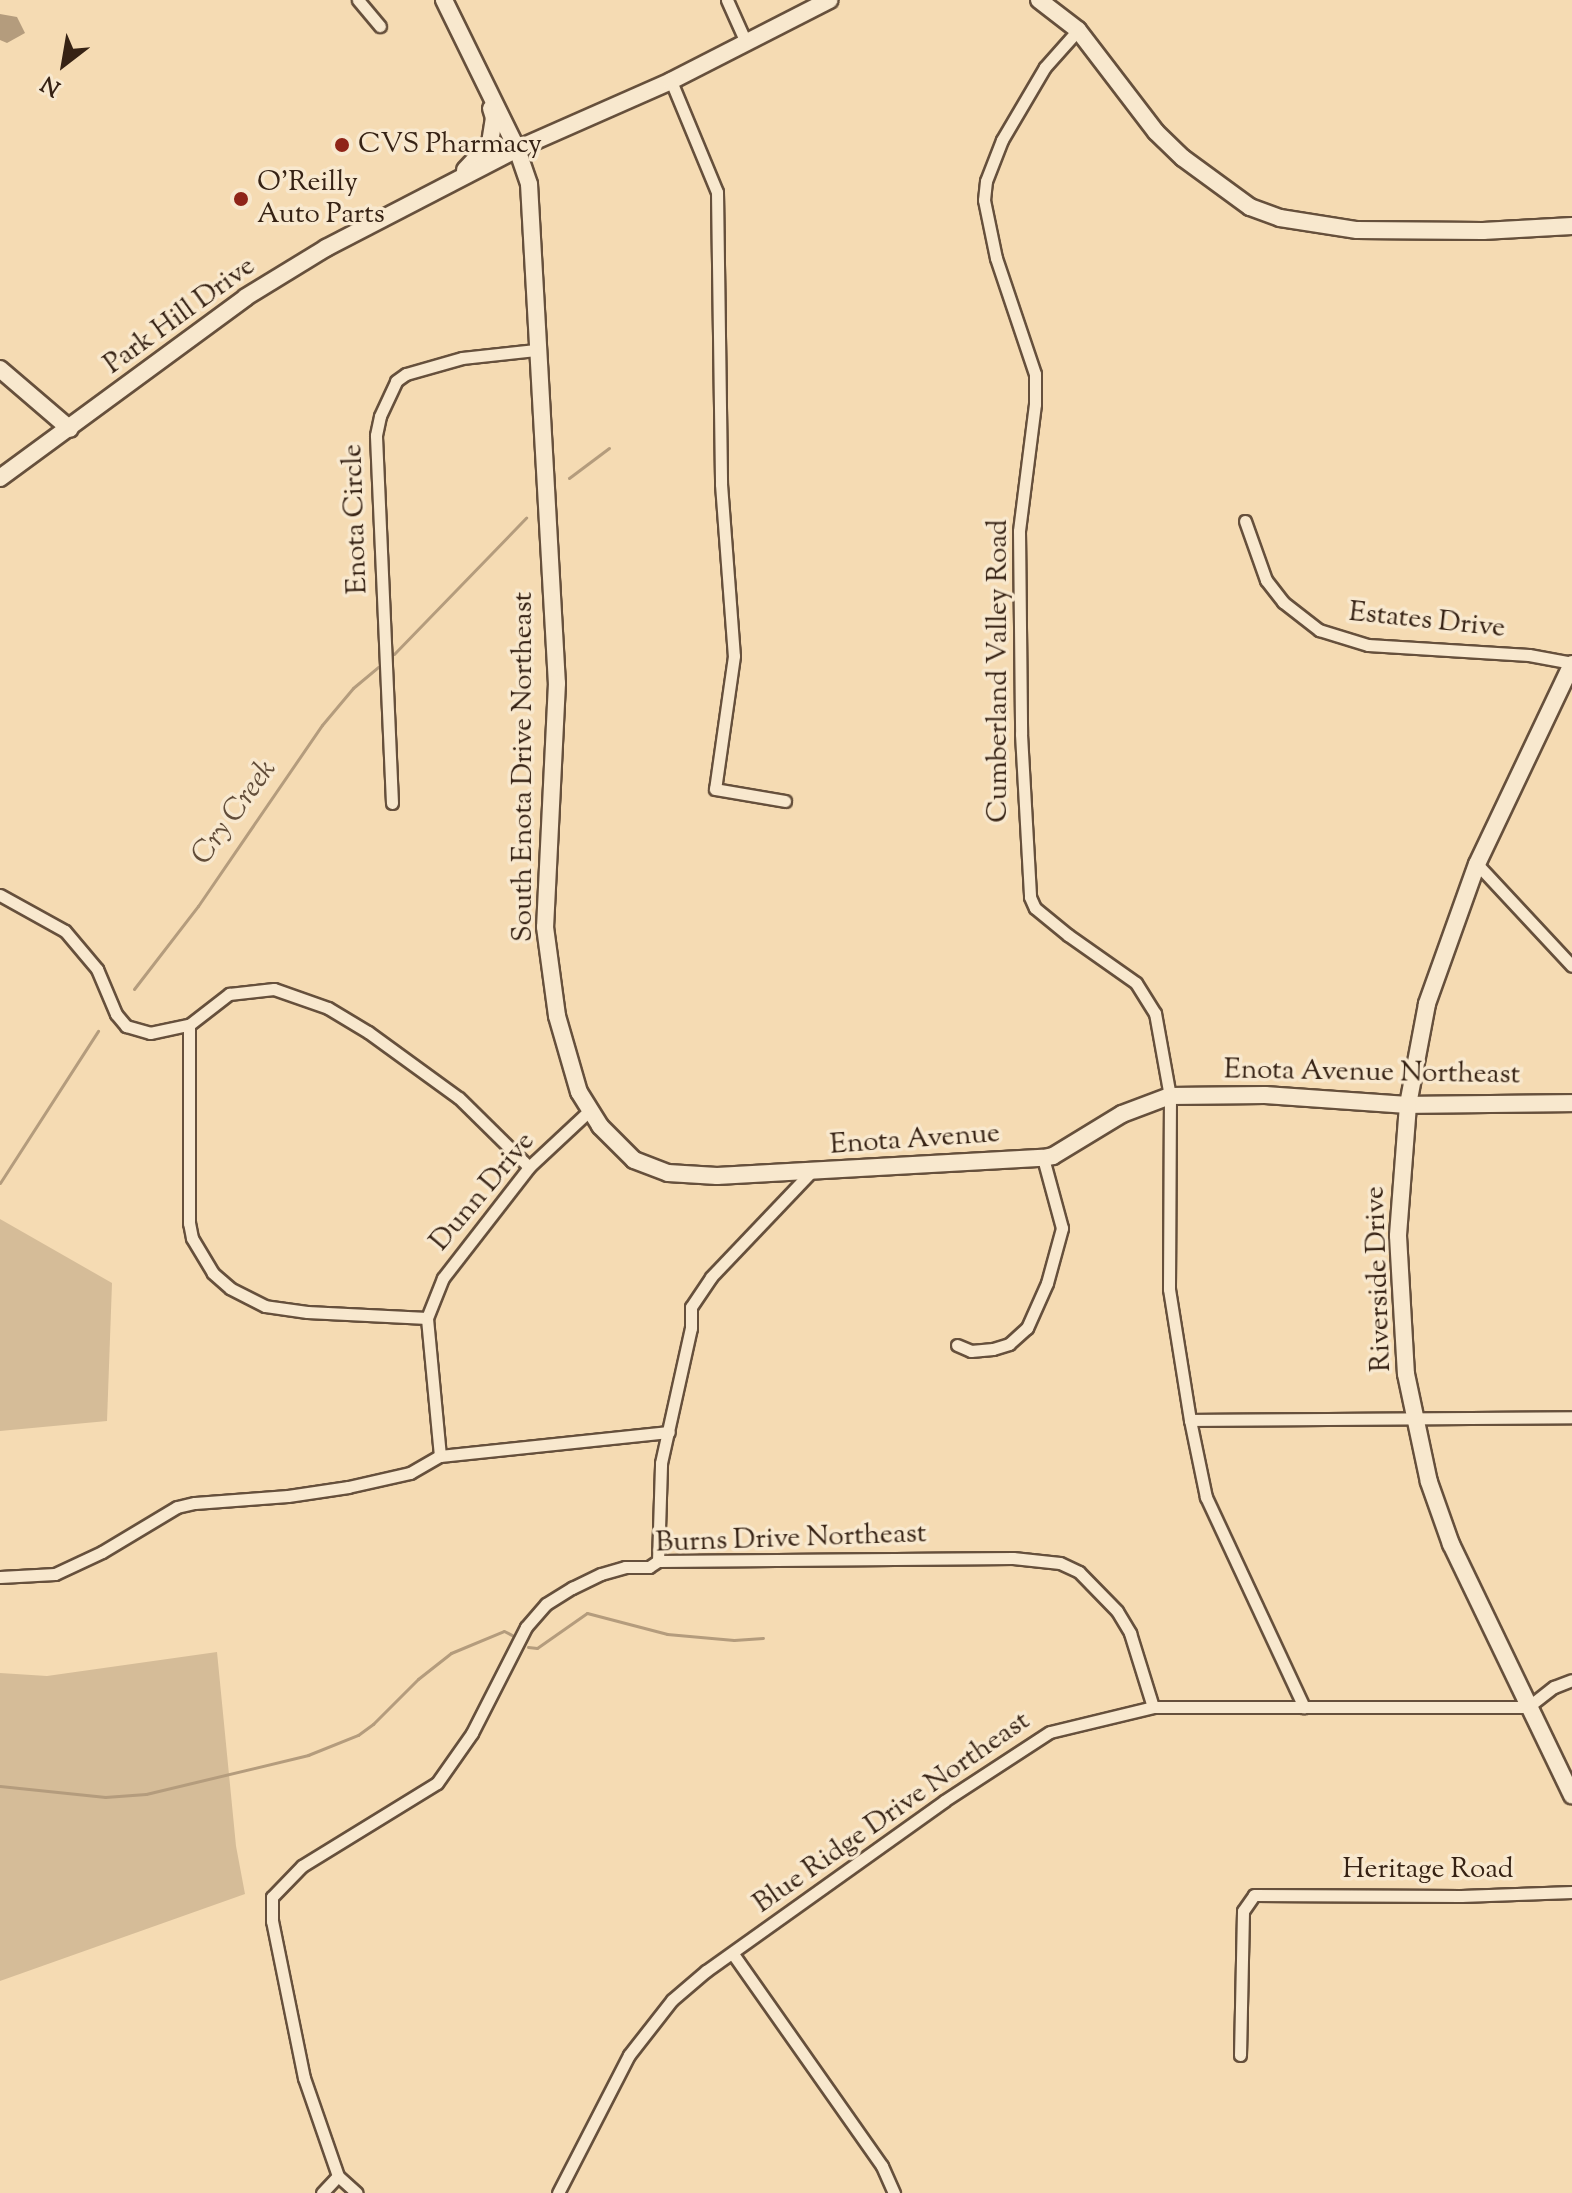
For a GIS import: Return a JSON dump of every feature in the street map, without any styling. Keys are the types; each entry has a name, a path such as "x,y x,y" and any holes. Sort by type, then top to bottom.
{"street":[{"path":"358,0 380,26"},
{"name":"South Enota Drive Northeast","path":"444,0 517,149 529,184 557,683 545,927 557,1016 579,1092 589,1111 634,1160 668,1173 810,1173"},
{"path":"727,0 745,40"},
{"name":"Park Hill Drive","path":"0,478 246,297 326,248 458,178 671,81 745,40 829,0"},
{"path":"1039,0 1078,30 1156,132 1183,158 1250,207 1280,218 1357,230 1483,231 1572,226"},
{"name":"Cumberland Valley Road","path":"1078,30 1045,67 1002,140 986,181 984,200 996,258 1035,374 1035,404 1019,531 1026,861 1035,908 1144,993 1163,1042 1170,1096 1169,1289 1206,1497 1304,1707"},
{"path":"671,81 717,192 721,484 734,656 715,789 785,801"},
{"path":"458,178 490,143 494,118 487,91"},
{"name":"Enota Circle","path":"392,803 376,435 380,416 396,381 406,374 462,358 536,350"},
{"path":"0,369 70,429"},
{"name":"Estates Drive","path":"1245,521 1266,580 1283,602 1319,630 1368,645 1529,655 1572,664"},
{"name":"Riverside Drive","path":"1572,664 1477,864 1427,1004 1408,1105 1398,1236 1406,1374 1429,1482 1451,1544 1572,1795"},
{"path":"1477,864 1572,966"},
{"path":"0,895 65,931 97,969 116,1014 126,1026 150,1033 189,1025 229,994 274,989 328,1008 368,1032 459,1098 529,1167"},
{"path":"189,1025 189,1223 192,1238 213,1273 230,1288 265,1306 307,1312 427,1318"},
{"name":"Enota Avenue Northeast","path":"1170,1096 1278,1095 1408,1105 1572,1103"},
{"name":"Enota Avenue","path":"658,1561 661,1463 696,1297 810,1173 1053,1156 1122,1114 1170,1096"},
{"name":"Dunn Drive","path":"440,1456 427,1318 443,1278 529,1167 589,1111"},
{"path":"957,1345 971,1351 993,1349 1009,1344 1027,1328 1047,1283 1062,1228 1043,1158"},
{"path":"1190,1420 1572,1417"},
{"path":"0,1577 55,1574 102,1552 177,1507 348,1487 410,1473 440,1456 669,1432"},
{"name":"Burns Drive Northeast","path":"338,2176 304,2078 272,1921 272,1897 302,1866 437,1783 472,1733 526,1627 546,1604 601,1574 625,1567 649,1567 658,1561 1013,1558 1060,1563 1079,1572 1117,1611 1130,1633 1153,1707"},
{"path":"1528,1707 1554,1687 1572,1680"},
{"name":"Blue Ridge Drive Northeast","path":"558,2193 629,2055 648,2026 672,2000 944,1801 1050,1732 1153,1707 1528,1707"},
{"name":"Heritage Road","path":"1240,2055 1243,1911 1254,1895 1461,1896 1572,1892"},
{"path":"733,1954 882,2166 894,2193"},
{"path":"322,2193 338,2176 357,2193"}],"shaded area":[{"path":"0,14 17,17 25,33 7,43 0,40"},
{"path":"0,1219 112,1283 107,1421 0,1431"},
{"path":"217,1652 236,1846 245,1894 0,1981 0,1673 47,1676"}],"waterway":[{"name":"Cry Creek","path":"569,478 609,448"},
{"name":"Cry Creek","path":"394,654 526,518"},
{"name":"Cry Creek","path":"134,989 198,906 322,725 353,688 378,667"},
{"name":"Cry Creek","path":"0,1183 98,1031"},
{"path":"528,1647 537,1648 587,1613 667,1634 734,1640 763,1638"},
{"path":"0,1786 105,1797 146,1794 308,1755 358,1735 451,1653 504,1631 512,1635"}],"place":[{"name":"CVS Pharmacy","path":"342,145"},
{"name":"O'Reilly Auto Parts","path":"241,199"}]}
